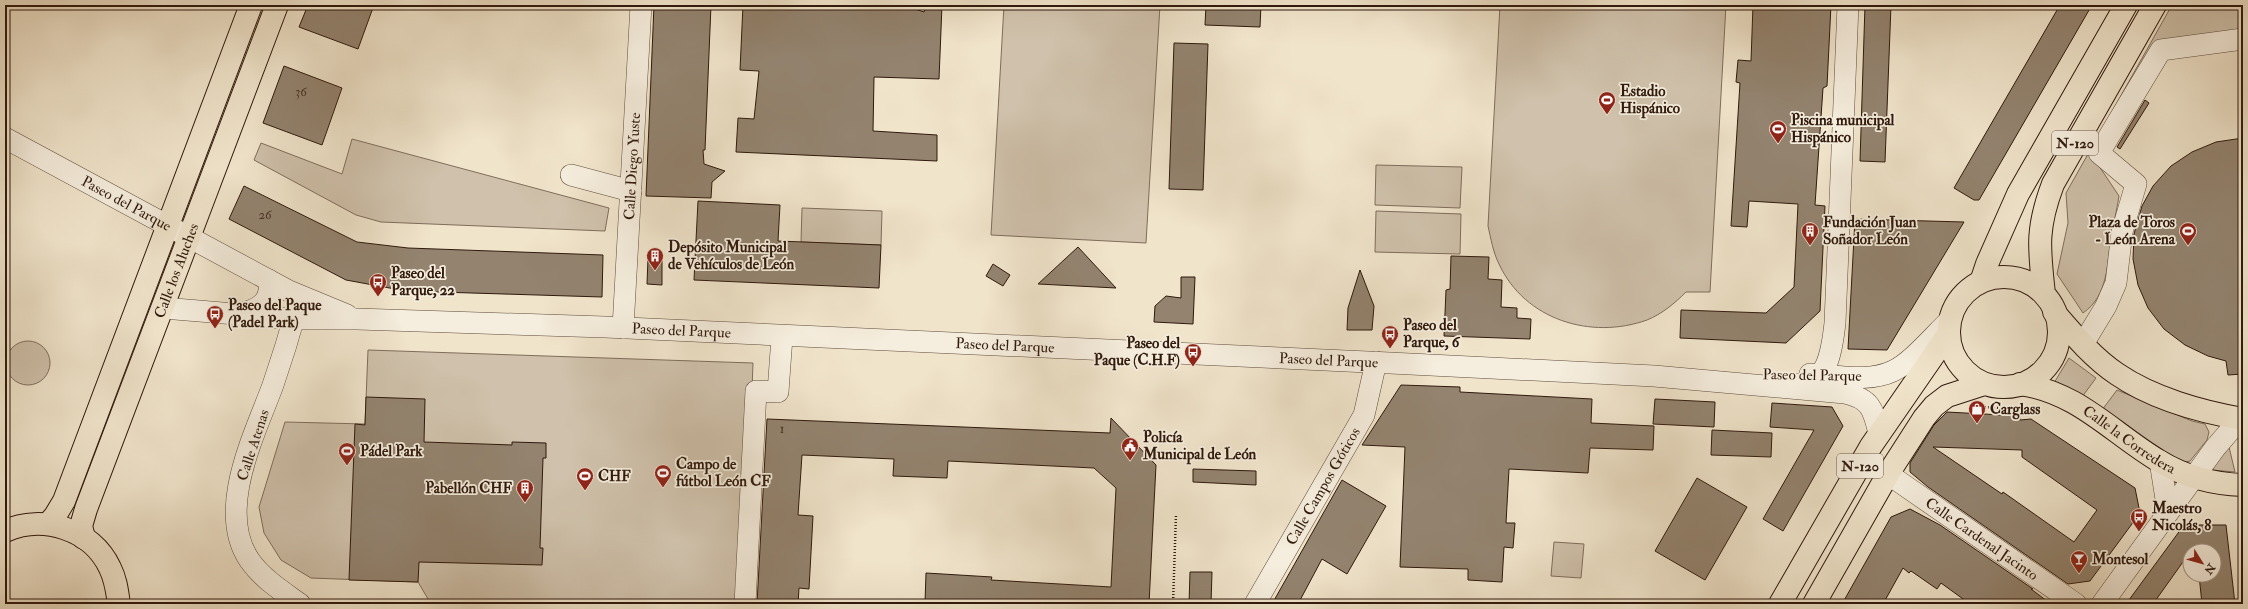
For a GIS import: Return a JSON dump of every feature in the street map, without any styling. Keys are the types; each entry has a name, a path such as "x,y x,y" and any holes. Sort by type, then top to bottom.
{"main road":[{"name":"Calle los Aluches","path":"48,524 64,501 251,5"},
{"name":"Calle los Aluches","path":"84,538 81,526 86,510 277,5"},
{"name":"N-120","path":"1981,282 1987,264 2018,194 2126,5"},
{"name":"N-120","path":"1949,326 1951,349 1958,363 1968,374 1984,384 2001,387 2020,384 2038,376 2053,356 2058,339 2038,245 2044,206 2053,184 2155,5"},
{"name":"N-120","path":"1780,604 1879,433 1949,326 1956,305 1966,291 1981,282 1997,278 2013,279 2029,284 2050,303"},
{"path":"2050,303 2083,344 2118,374 2140,386 2202,411 2242,418"},
{"name":"N-120","path":"1814,604 1888,474 1934,406 1947,396 1984,384"},
{"name":"Calle la Corredera","path":"2020,384 2057,393 2081,406 2160,461 2194,477 2209,482 2243,485"},
{"path":"5,531 31,524 48,524 67,529 84,538 99,551 110,567 117,585 119,604"}],"street":[{"name":"Calle Diego Yuste","path":"623,328 641,5"},
{"path":"1714,382 1728,380 1801,384 1814,381 1821,375 1832,346 1835,322 1848,5"},
{"path":"2083,344 2106,306 2116,284 2122,232 2136,184 2099,153 2161,50 2243,39"},
{"name":"Paseo del Parque","path":"5,138 289,291 357,319"},
{"path":"571,174 630,191"},
{"path":"240,314 255,310 265,303 269,294 269,280"},
{"name":"Calle Atenas","path":"289,291 298,305 290,337 241,474 236,506 238,535 249,560 270,583 300,604"},
{"name":"Paseo del Parque","path":"163,308 294,319 357,319 623,328 782,337 1376,362 1654,376 1845,393 1857,396 1868,402 1874,412 1879,433"},
{"name":"Paseo del Parque","path":"1654,376 1771,373 1859,377 1878,376 1893,371 1949,326"},
{"path":"745,604 756,390 778,392 782,337"},
{"name":"Calle Campos Góticos","path":"1255,604 1364,415 1376,362"},
{"path":"2102,604 2171,507 2242,418"},
{"path":"2160,461 2171,507"},
{"name":"Calle Cardenal Jacinto","path":"1888,474 2076,604"}],"path":[{"path":"1978,406 2046,412"},
{"path":"1173,604 1176,514"}],"shaded area":[{"path":"1004,5 1160,5 1146,243 991,235"},
{"name":"Estadio Hispánico","path":"1500,5 1726,5 1710,292 1686,292 1668,308 1647,320 1626,326 1604,328 1582,326 1542,312 1525,299 1511,283 1499,264 1492,245 1488,226"},
{"path":"2172,5 2243,5 2243,35 2161,43 2093,157 2119,196 2107,269 2102,289 2091,306 2083,313 2057,274 2068,223 2066,193"},
{"path":"352,139 609,208 605,231 381,222 356,215 254,160 261,143 342,174"},
{"path":"1376,165 1462,167 1460,208 1375,205"},
{"path":"802,208 882,211 881,245 801,242"},
{"path":"1376,211 1461,214 1460,254 1375,252"},
{"path":"24,341 32,341 44,347 50,359 50,367 44,379 32,385 24,385 12,379 6,367 6,359 12,347"},
{"name":"CHF","path":"368,350 753,363 744,604 431,604 418,582 311,578 281,560 264,533 259,507 285,422 365,424"},
{"path":"2069,358 2096,378 2082,397 2054,383"},
{"path":"2117,390 2192,421 2205,424 2209,432 2207,440 2190,461 2183,463 2171,459 2102,410"},
{"path":"2229,447 2235,472 2211,470"},
{"path":"1554,542 1584,544 1581,578 1551,576"}],"building":[{"path":"308,5 374,5 358,49 299,27"},
{"path":"654,5 711,5 705,150 703,150 704,164 725,171 712,182 711,198 646,196"},
{"path":"743,5 903,5 924,12 927,5 942,5 939,79 874,77 873,131 937,135 937,161 736,152 738,118 754,119 759,71 740,70"},
{"path":"1206,5 1261,5 1260,27 1205,25"},
{"path":"1753,5 1831,5 1827,86 1823,88 1815,205 1825,206 1820,311 1786,343 1680,338 1681,310 1766,313 1794,287 1798,204 1749,201 1747,227 1731,226 1740,83 1736,82 1738,60 1751,61"},
{"path":"1865,5 1891,5 1885,162 1860,161"},
{"path":"2060,5 2092,5 1979,200 1974,200 1954,188"},
{"path":"1174,43 1208,44 1203,190 1169,189"},
{"path":"284,66 342,88 322,145 263,123"},
{"path":"2145,100 2149,103 2120,149 2117,147"},
{"name":"Plaza de Toros - León Arena","path":"2243,138 2243,374 2228,375 2226,361 2208,356 2185,345 2164,329 2148,308 2138,285 2133,259 2134,234 2142,206 2153,186 2171,166 2192,152 2216,142"},
{"path":"244,186 357,242 408,248 603,255 602,297 406,291 346,280 229,219"},
{"path":"698,201 780,205 778,241 881,245 879,288 694,280"},
{"path":"1855,219 1964,222 1887,350 1848,349"},
{"path":"1078,247 1116,288 1038,284"},
{"path":"1451,256 1489,257 1488,279 1502,280 1501,307 1517,308 1517,318 1531,319 1530,339 1444,336 1446,290 1450,289"},
{"name":"Depósito Municipal de Vehículos de León","path":"648,258 662,258 662,285 647,284"},
{"path":"993,264 1010,275 1003,286 986,276"},
{"path":"1360,270 1374,306 1372,330 1347,330 1348,308"},
{"path":"1181,277 1195,277 1193,324 1154,322 1155,306 1166,296 1181,298"},
{"path":"1401,385 1460,387 1460,392 1592,399 1591,423 1654,426 1653,450 1590,448 1588,473 1509,469 1506,523 1515,523 1513,548 1504,547 1502,582 1468,580 1468,569 1400,567 1405,447 1362,445"},
{"path":"366,397 425,399 424,442 512,445 512,442 546,443 546,458 543,458 540,548 543,548 542,565 419,562 418,582 349,580 355,424 365,425"},
{"path":"1655,399 1715,402 1714,427 1653,424"},
{"path":"1772,403 1832,407 1843,426 1783,531 1763,519 1814,430 1770,427"},
{"path":"1947,412 2020,416 2020,420 2031,419 2135,488 2140,513 2090,581 2068,584 1928,487 1910,472 1910,463 1934,425","holes":["1933,447 2022,450 2022,457 2097,510 2074,542 2003,492 2002,494"]},
{"path":"1111,418 1156,465 1149,604 925,603 926,573 992,577 991,580 1111,587 1116,488 1094,468 948,461 947,478 893,476 894,459 802,455 798,515 813,516 809,589 799,588 798,604 757,604 767,419 1110,433"},
{"path":"1712,430 1772,433 1771,457 1711,455"},
{"path":"1193,469 1256,471 1256,485 1193,482"},
{"path":"1697,478 1747,507 1705,580 1655,551"},
{"path":"1342,480 1386,506 1347,574 1322,559 1298,604 1272,604"},
{"path":"1910,509 1940,525 2033,589 2031,589 2051,604 1970,604 1941,583 1937,589 1911,571 1909,573 1903,568 1883,604 1842,604 1891,517"},
{"path":"2184,525 2226,525 2235,604 2202,604 2200,583 2222,583 2222,543 2182,543 2182,563 2153,604 2126,604"},
{"path":"1190,572 1212,572 1211,604 1189,604"}],"place":[{"name":"Estadio Hispánico","path":"1607,115"},
{"name":"Piscina municipal Hispánico","path":"1778,144"},
{"name":"Fundación Juan Soñador León","path":"1810,246"},
{"name":"Plaza de Toros - León Arena","path":"2188,246"},
{"name":"Depósito Municipal de Vehículos de León","path":"655,271"},
{"name":"Paseo del Parque, 22","path":"378,297"},
{"name":"Paseo del Paque (Padel Park)","path":"215,329"},
{"name":"Paseo del Parque, 6","path":"1390,349"},
{"name":"Paseo del Paque (C.H.F)","path":"1193,367"},
{"name":"Carglass","path":"1977,424"},
{"name":"Policía Municipal de León","path":"1130,461"},
{"name":"Pádel Park","path":"347,466"},
{"name":"Campo de fútbol León CF","path":"663,488"},
{"name":"CHF","path":"585,491"},
{"name":"Pabellón CHF","path":"525,503"},
{"name":"Maestro Nicolás, 8","path":"2139,532"},
{"name":"Montesol","path":"2079,574"}]}
